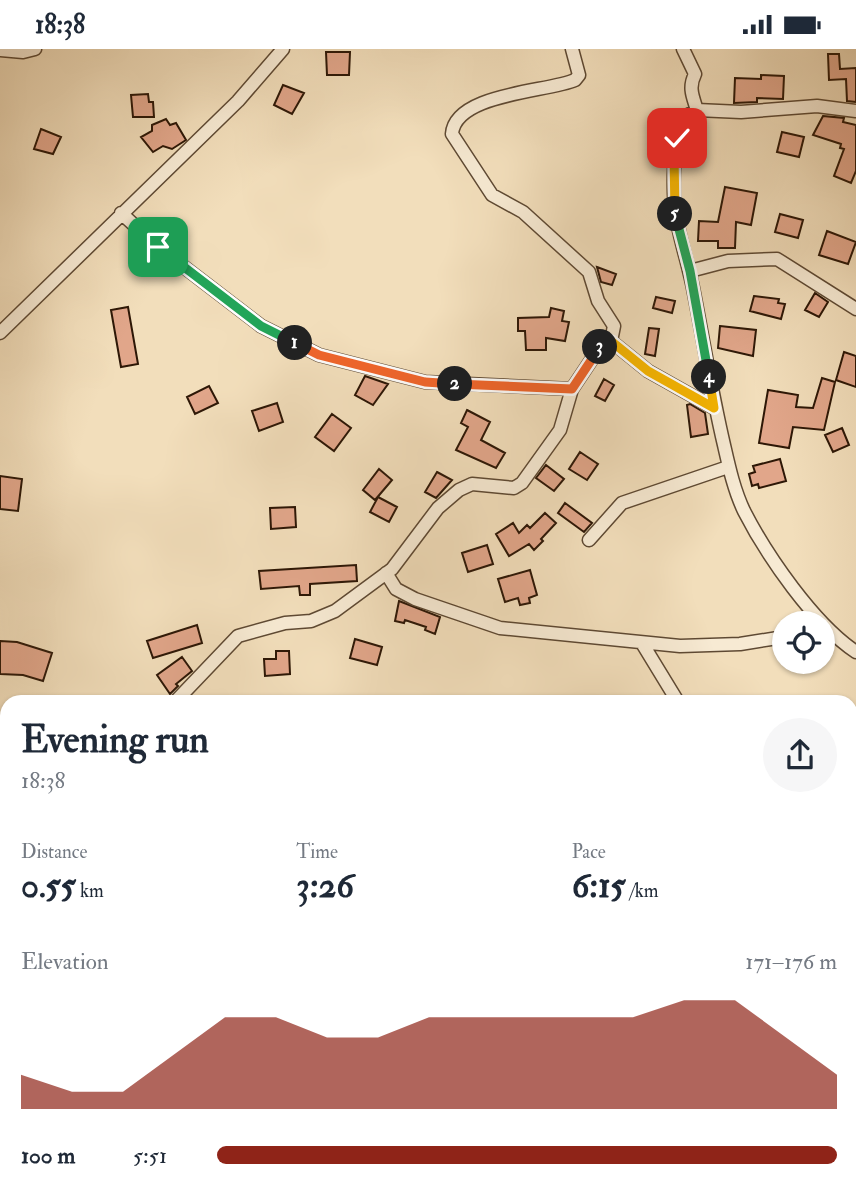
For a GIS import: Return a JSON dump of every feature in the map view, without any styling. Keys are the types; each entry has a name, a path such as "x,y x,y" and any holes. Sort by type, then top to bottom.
{"street":[{"path":"0,50 23,52 35,49"},
{"path":"0,333 237,101 283,49"},
{"path":"572,49 579,75 575,80 493,100 458,120 452,134 492,195 523,212 589,272 598,301 614,326 611,341"},
{"path":"683,49 695,74 691,93 698,110"},
{"path":"812,611 744,510 728,467 714,408 690,271 676,226 674,154 686,116 698,110 741,112 817,106 856,111"},
{"path":"121,213 158,247 261,326 319,355 425,382 572,389"},
{"path":"690,271 728,261 777,259 856,309"},
{"path":"182,695 238,636 285,623 311,621 335,611 386,573 438,508 459,490 472,484 514,488 522,483 560,430 572,389 600,347 611,341"},
{"path":"611,341 648,371 714,408"},
{"path":"589,541 622,503 663,492 728,467"},
{"path":"386,573 396,589 415,599 500,628 642,643 716,645 772,638"},
{"path":"835,638 856,652"},
{"path":"642,643 674,695"}],"building":[{"path":"326,52 350,52 349,75 327,75"},
{"path":"828,54 839,54 840,69 856,68 856,102 847,101 846,79 829,80"},
{"path":"761,75 784,76 783,99 757,98 757,102 734,103 735,78 761,79"},
{"path":"283,85 304,93 292,114 274,105"},
{"path":"148,94 149,102 153,102 154,117 133,117 131,95"},
{"path":"823,116 844,118 843,122 856,125 856,171 851,183 834,176 844,149 840,148 841,144 813,135"},
{"path":"166,119 170,125 176,123 186,140 172,149 163,146 153,152 141,137 152,131 152,125"},
{"path":"41,129 61,137 53,154 34,149"},
{"path":"782,132 804,137 799,157 777,152"},
{"path":"725,187 757,193 751,225 736,222 735,248 718,248 718,241 698,241 699,221 718,222"},
{"path":"780,214 803,220 798,238 775,232"},
{"path":"827,231 856,242 848,264 819,255"},
{"path":"597,267 616,274 612,285 601,282"},
{"path":"815,293 828,302 819,317 805,310"},
{"path":"754,296 779,299 778,303 785,304 781,319 750,311"},
{"path":"656,297 675,301 672,313 653,308"},
{"path":"128,307 138,364 121,367 111,310"},
{"path":"551,308 564,311 562,321 569,322 565,341 546,338 546,350 526,350 525,331 518,331 518,318 549,317"},
{"path":"720,326 756,330 753,356 718,348"},
{"path":"649,328 659,329 655,356 645,354"},
{"path":"844,352 856,356 856,387 836,380"},
{"path":"365,376 388,384 373,405 355,395"},
{"path":"822,378 835,382 824,430 793,427 789,448 759,443 768,390 798,395 796,407 813,408"},
{"path":"604,379 614,385 605,401 595,396"},
{"path":"209,386 218,403 195,414 187,397"},
{"path":"277,403 283,422 259,431 252,411"},
{"path":"690,404 705,413 708,434 691,437 687,405"},
{"path":"467,410 490,422 481,440 505,453 496,468 456,450 468,427 461,423"},
{"path":"332,414 351,428 334,451 315,437"},
{"path":"842,428 849,445 833,452 825,435"},
{"path":"580,452 598,464 587,480 569,469"},
{"path":"780,459 786,481 759,488 758,484 752,486 749,474 755,472 753,466"},
{"path":"546,465 564,479 554,491 536,478"},
{"path":"379,469 392,480 375,500 363,490"},
{"path":"437,472 452,480 436,498 425,492"},
{"path":"0,476 22,479 18,511 0,509"},
{"path":"378,497 397,507 389,522 370,512"},
{"path":"565,503 592,523 584,532 558,513"},
{"path":"295,507 296,527 271,529 270,508"},
{"path":"545,513 556,523 541,539 543,541 534,550 529,544 509,556 496,534 513,523 519,533 527,525 530,528"},
{"path":"487,545 493,564 468,572 462,553"},
{"path":"356,565 357,581 310,584 310,595 300,595 299,586 261,589 259,571"},
{"path":"530,570 537,595 529,598 530,603 520,605 518,598 505,602 498,579"},
{"path":"399,601 440,617 435,634 425,630 426,627 405,620 404,623 395,621"},
{"path":"197,625 202,643 153,658 147,641"},
{"path":"355,639 382,647 377,665 350,658"},
{"path":"0,641 17,642 52,653 43,681 23,675 0,674"},
{"path":"276,651 289,651 290,674 265,676 264,659 276,659"},
{"path":"182,657 192,671 176,684 178,686 170,694 157,675"}],"route":[{"path":"158,247 261,326 319,355 425,382 572,389 600,347 606,341 611,341 633,356 648,371 672,386 707,401 714,408 690,271 676,226 674,154 677,138"}]}
